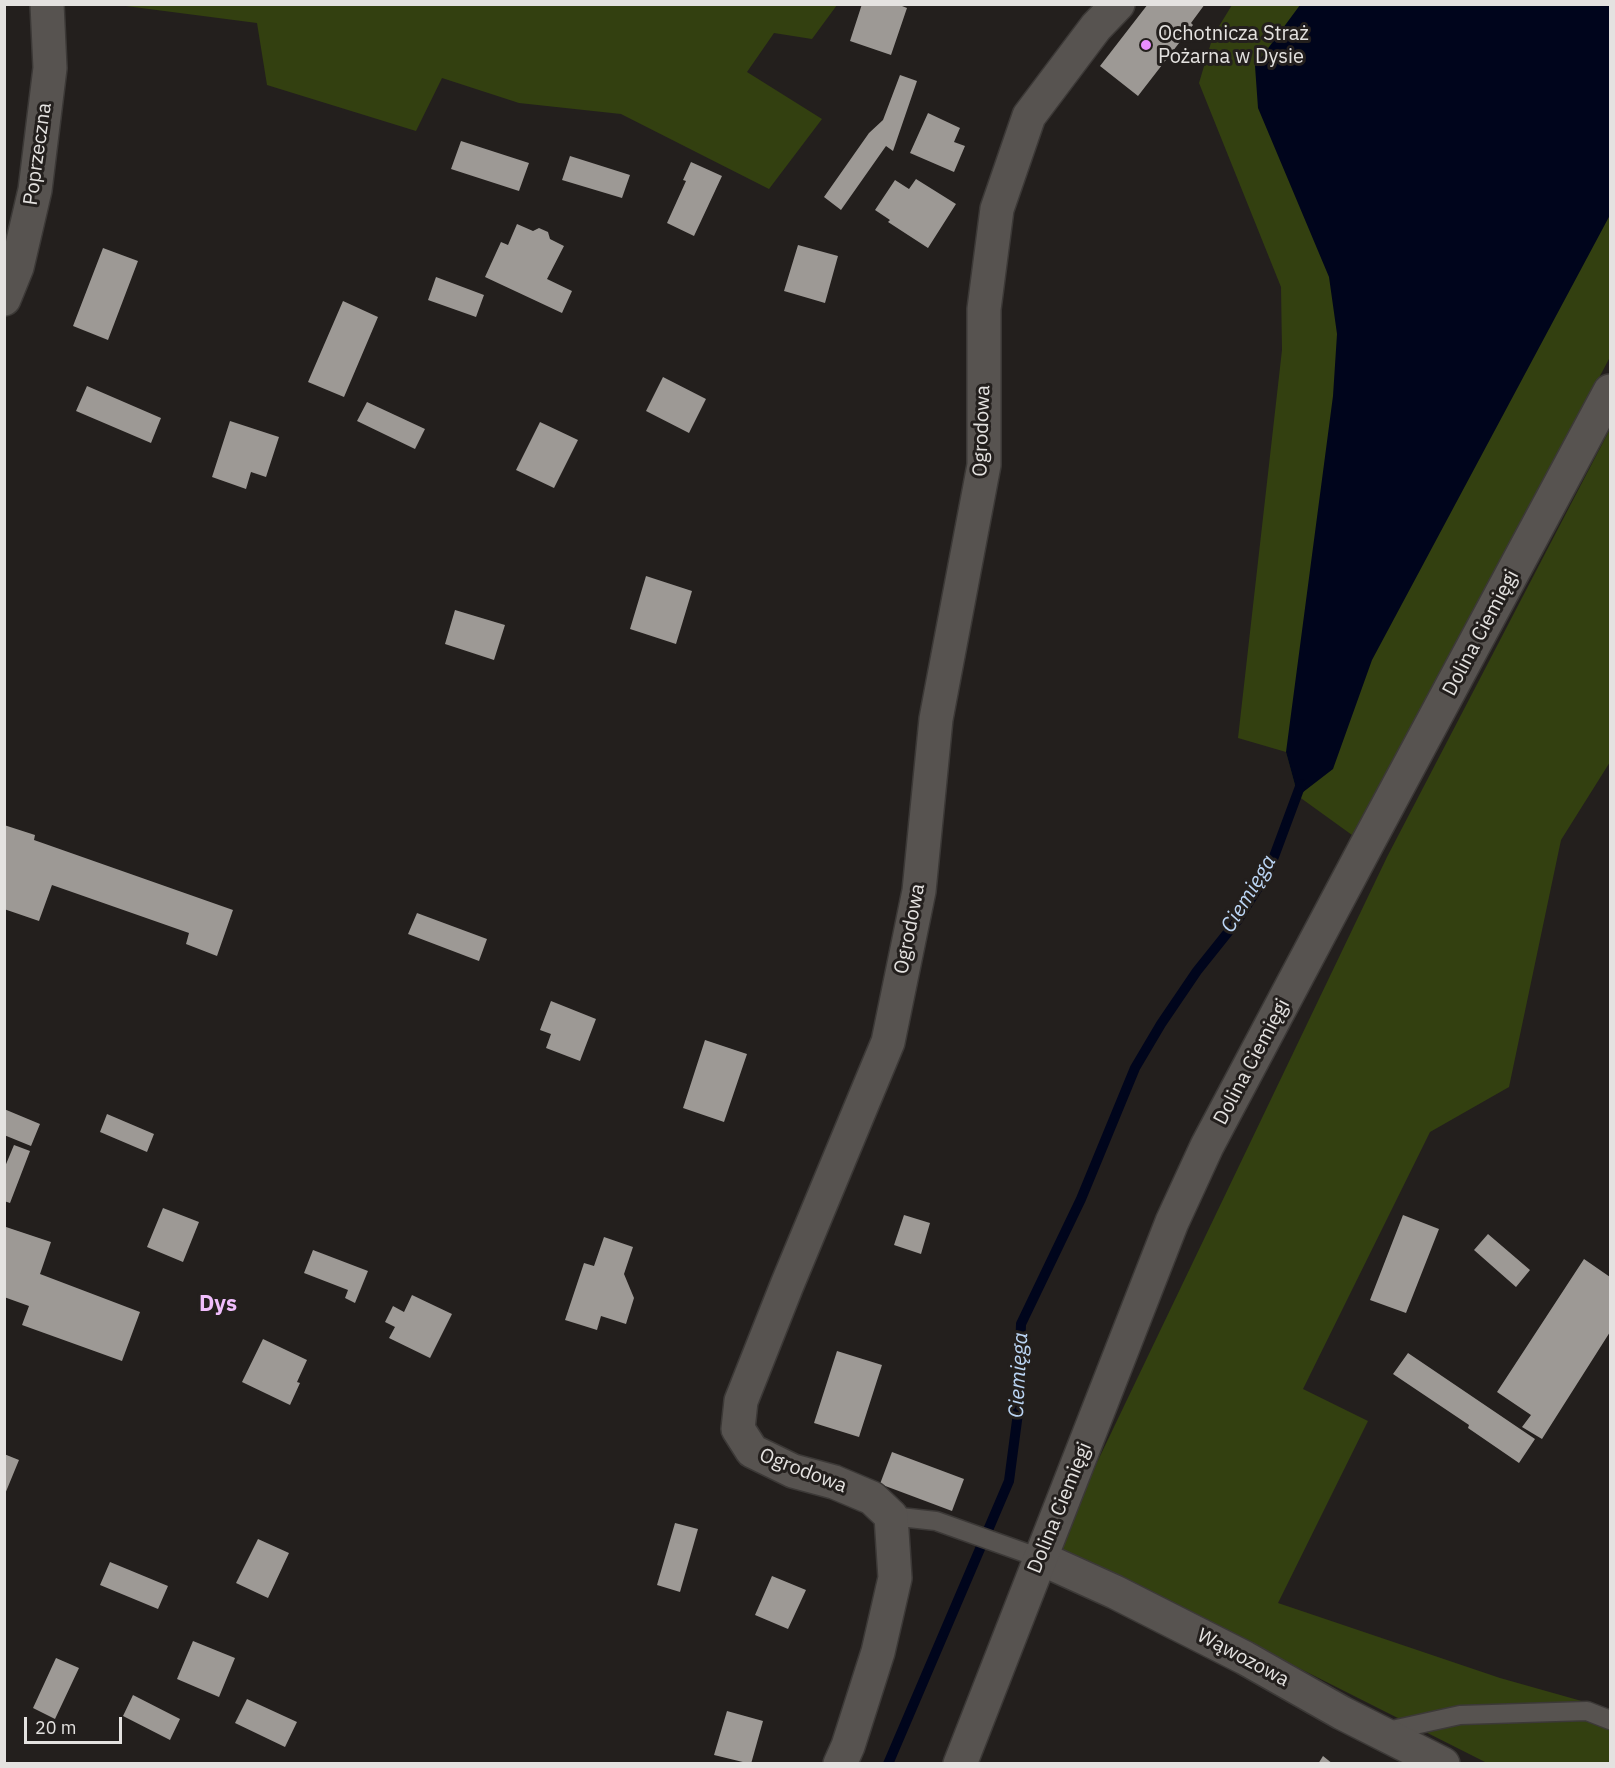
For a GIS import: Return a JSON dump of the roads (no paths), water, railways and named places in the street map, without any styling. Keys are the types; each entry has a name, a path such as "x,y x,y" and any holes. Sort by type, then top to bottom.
{"street":[{"name":"Poprzeczna","path":"4,299 17,267 35,190 50,68 47,4"},
{"name":"Ogrodowa","path":"891,1516 872,1498 834,1482 793,1471 752,1451 738,1429 741,1401 888,1042 919,891 936,719 984,465 984,309 997,209 1029,116 1096,27 1118,4"},
{"name":"Dolina Ciemięgi","path":"960,1764 1172,1221 1208,1146 1365,848 1610,394"},
{"path":"840,1764 879,1652 895,1578 891,1516"},
{"name":"Wąwozowa","path":"1040,1558 1115,1592 1245,1658 1342,1713 1443,1764"}],"lane":[{"path":"891,1516 936,1521 1040,1558"},
{"path":"1382,1733 1460,1715 1587,1711 1611,1720"}],"water":[{"path":"1300,5 1610,5 1610,215 1372,660 1333,769 1298,796 1286,752 1333,396 1337,334 1329,277 1258,108 1255,66"}],"waterway":[{"name":"Ciemięga","path":"888,1764 1009,1481 1018,1413 1021,1324 1081,1199 1135,1068 1161,1024 1197,971 1237,921 1269,870 1301,784"}],"place":[{"name":"Ochotnicza Straż Pożarna w Dysie","path":"1146,45"}],"district":[{"name":"Dys","path":"218,1305"}]}
